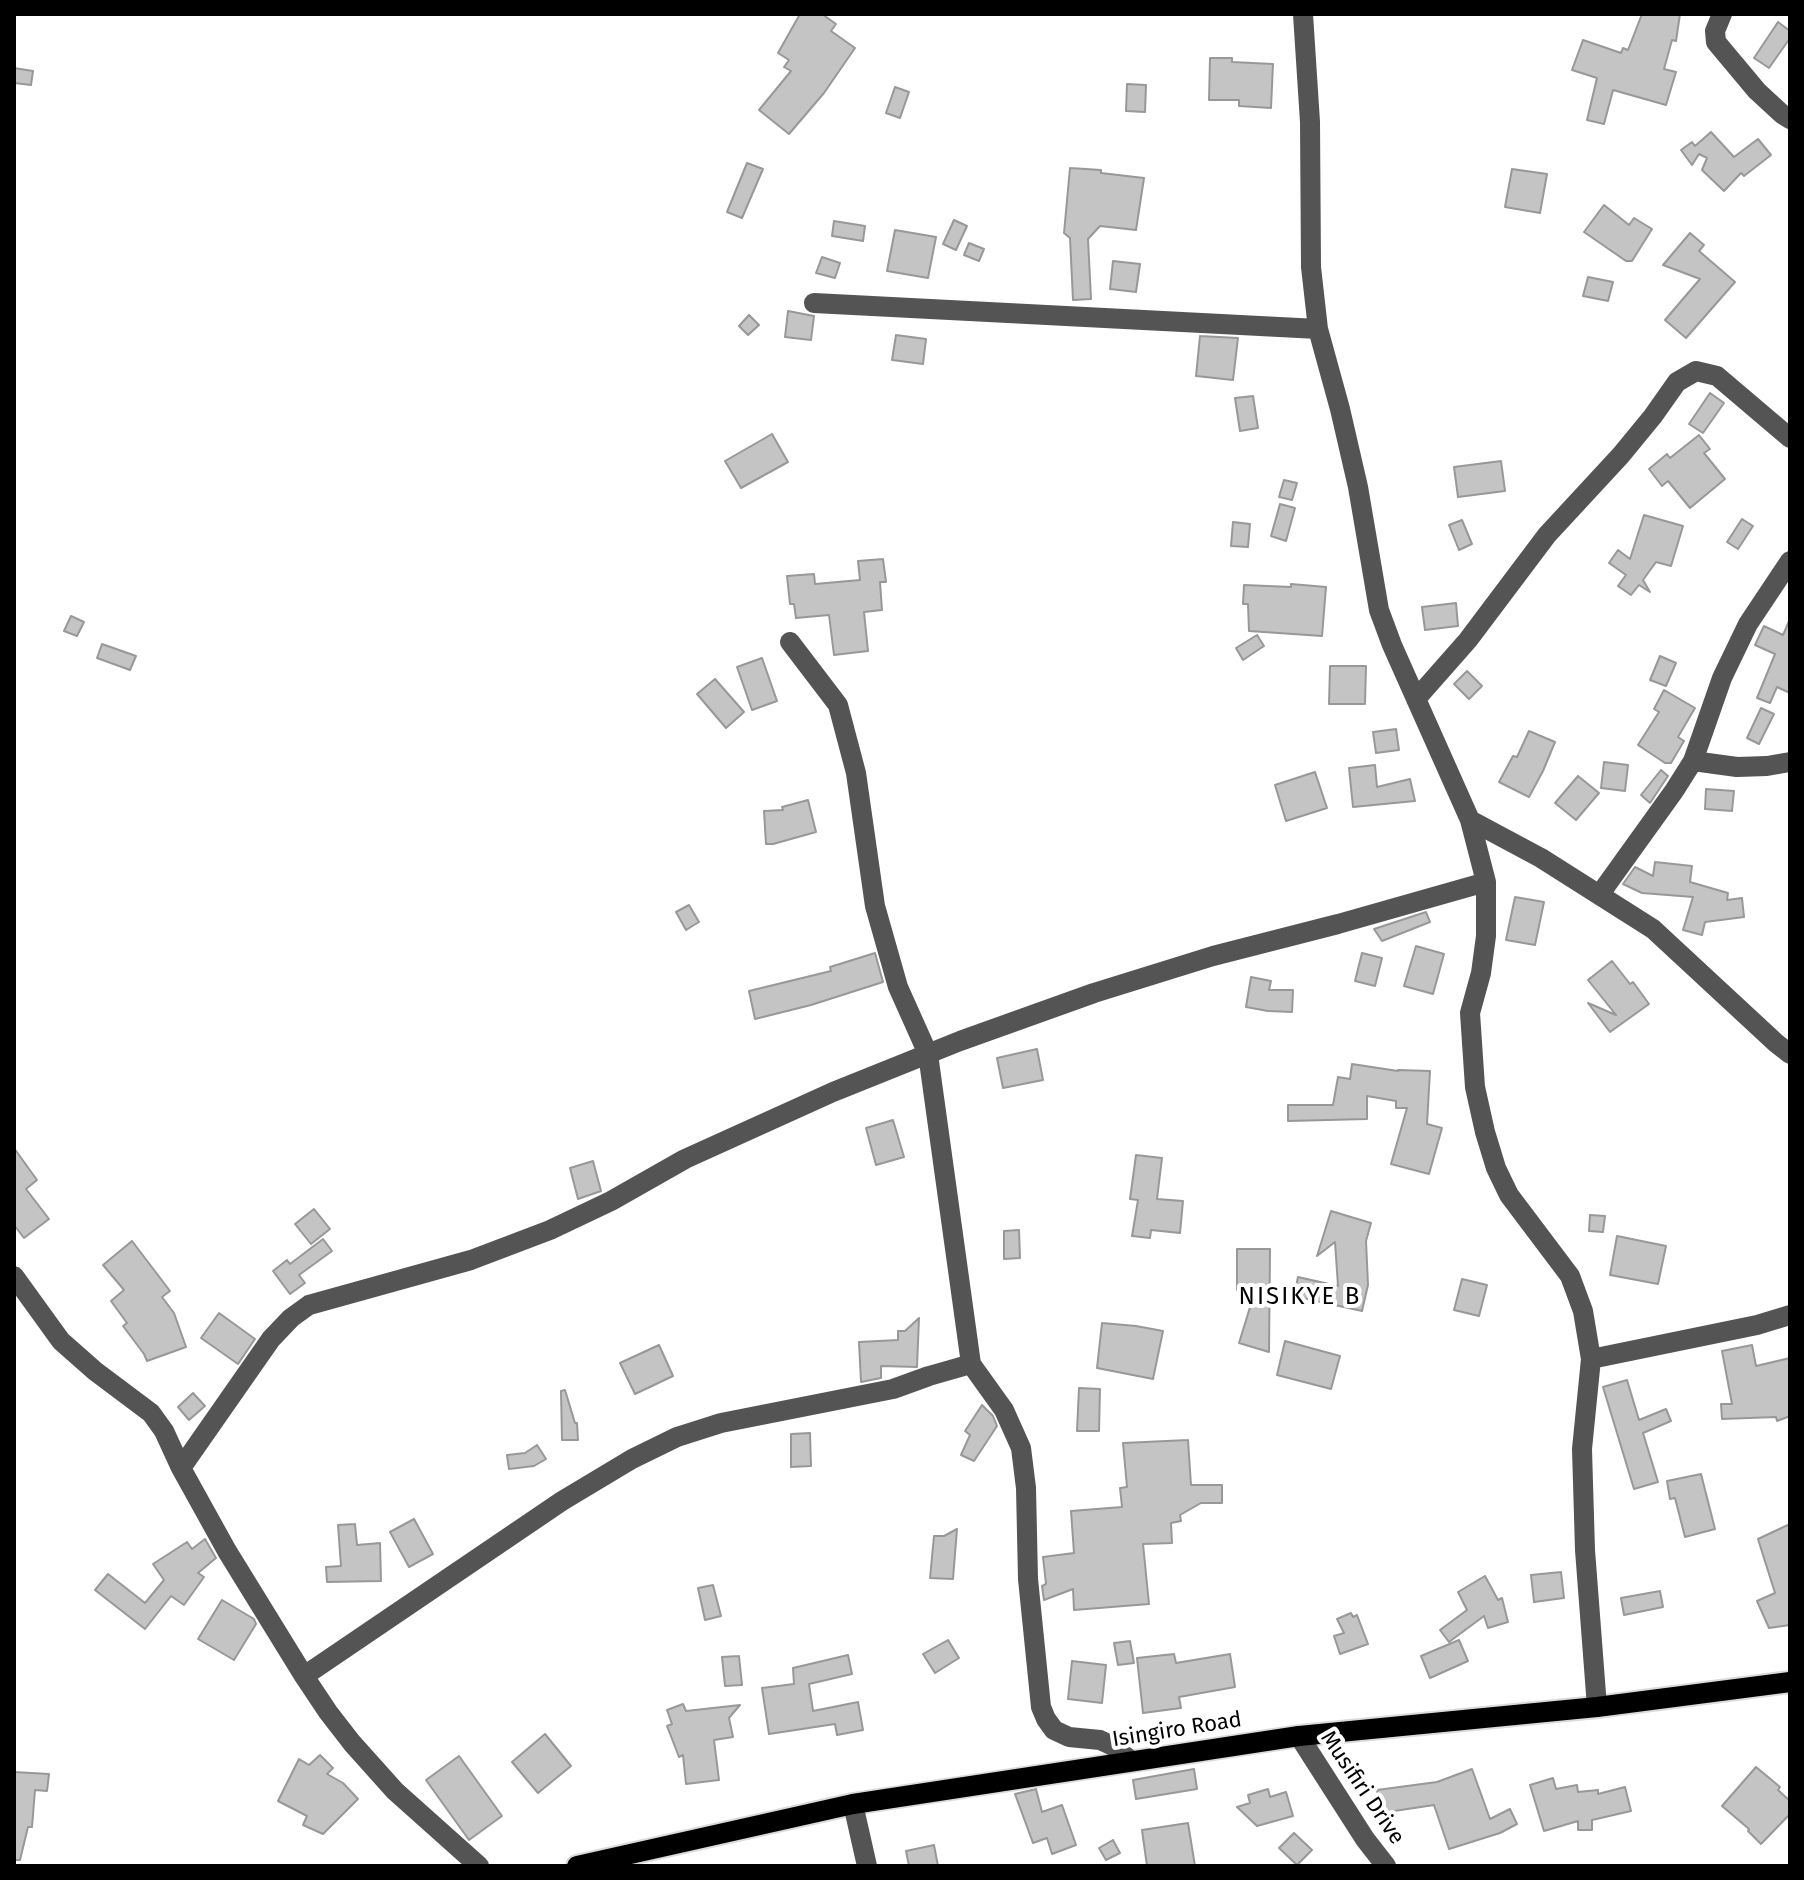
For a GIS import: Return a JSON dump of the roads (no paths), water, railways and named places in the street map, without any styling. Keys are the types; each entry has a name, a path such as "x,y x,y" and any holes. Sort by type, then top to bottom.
{"main road":[{"name":"Isingiro Road","path":"577,1866 853,1804 1131,1761 1299,1736 1597,1707 1790,1682"}],"street":[{"path":"1303,14 1310,122 1311,267 1318,329 1358,487 1379,610 1470,820 1486,882 1486,936 1481,973 1470,1013 1475,1087 1496,1168 1509,1195 1570,1276 1583,1311 1591,1359 1582,1449 1585,1550 1597,1707"},
{"path":"1722,14 1715,31 1716,42 1757,91 1790,119"},
{"path":"814,303 1318,329"},
{"path":"1416,699 1468,640 1547,535 1621,455 1677,382 1696,371 1717,376 1790,438"},
{"path":"1600,894 1693,761 1748,624 1790,561"},
{"path":"790,642 838,705 856,773 875,906 898,987 928,1054 971,1364 1004,1410 1021,1448 1026,1488 1028,1579 1041,1707 1054,1730 1069,1737 1100,1740 1131,1761"},
{"path":"1693,761 1737,767 1790,762"},
{"path":"1470,820 1541,858 1653,929 1790,1054"},
{"path":"181,1468 271,1339 309,1305 471,1260 550,1230 611,1201 698,1153 833,1092 1094,993 1198,961 1486,882"},
{"path":"14,1276 61,1341 151,1413 164,1431 181,1468 234,1562 304,1676 352,1743 386,1782 479,1866"},
{"path":"1591,1359 1757,1325 1790,1315"},
{"path":"304,1676 562,1501 632,1459 677,1437 721,1423 893,1389 971,1364"},
{"name":"Musifiri Drive","path":"1299,1736 1365,1839 1386,1866"},
{"path":"853,1804 867,1866"}],"district":[{"name":"NISIKYE B","path":"1300,1297"}]}
